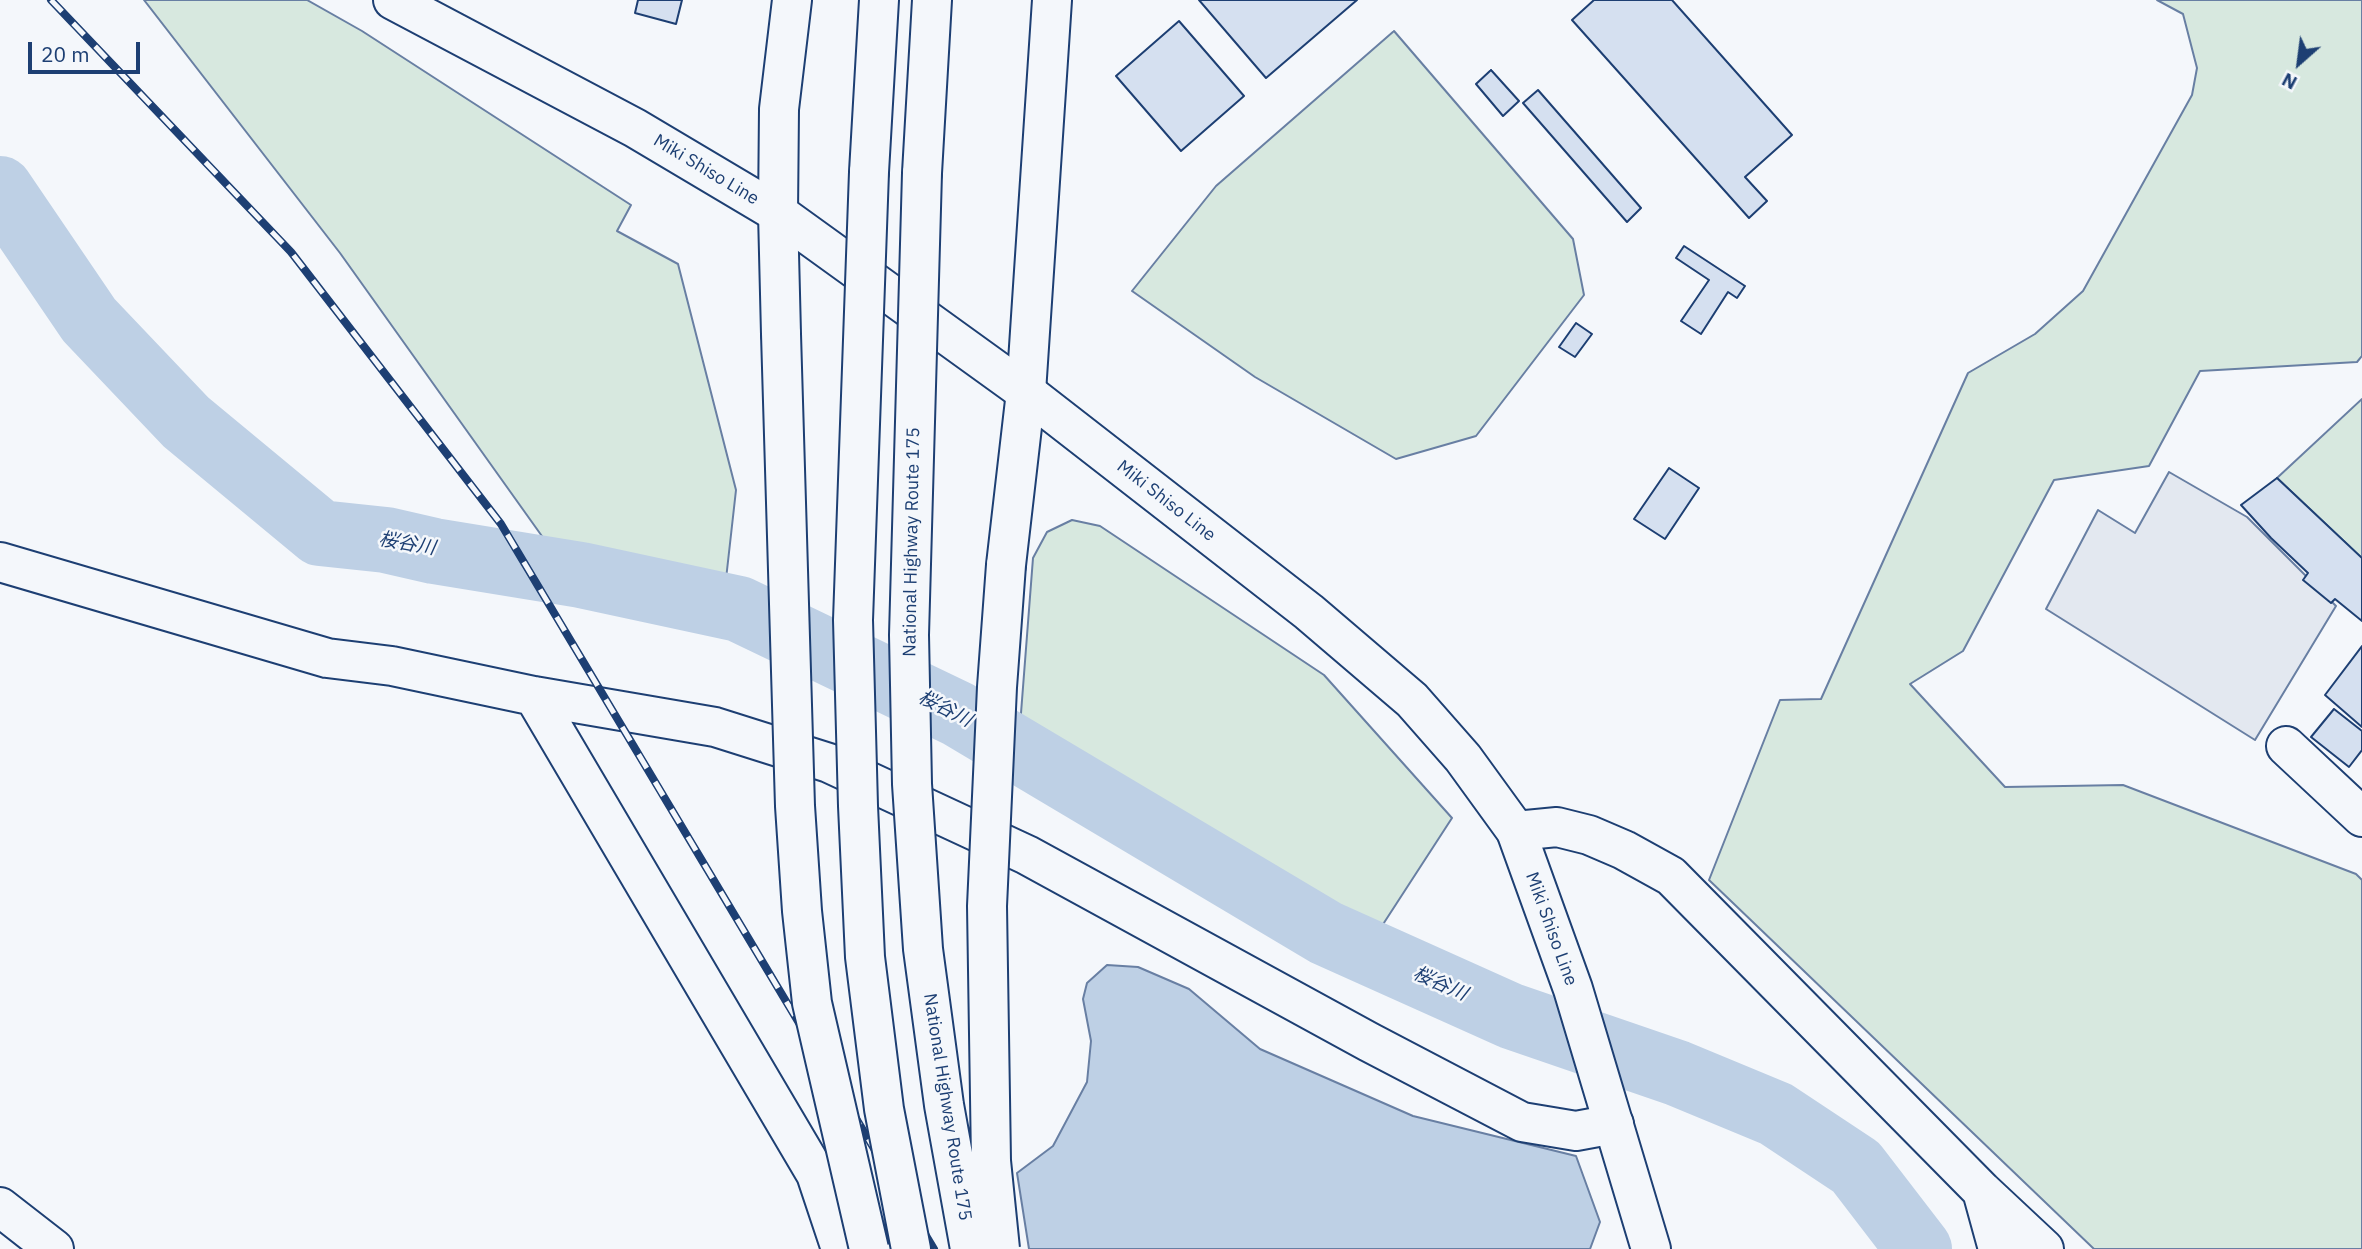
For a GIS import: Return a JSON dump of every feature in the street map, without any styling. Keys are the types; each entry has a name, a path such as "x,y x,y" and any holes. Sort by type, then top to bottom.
{"main road":[{"name":"Miki Shiso Line","path":"393,0 635,128 778,213 1026,391 1309,612 1412,700 1463,758 1516,831 1573,989 1651,1249"},
{"path":"792,0 779,109 778,213 795,807 812,1003 869,1249"},
{"path":"879,0 869,172 853,621 865,957 884,1109 911,1249"},
{"name":"National Highway Route 175","path":"932,0 922,173 909,635 912,784 923,949 944,1105 970,1249"},
{"path":"1000,1249 991,1161 986,906 997,687 1006,565 1026,391 1052,0"},
{"path":"0,562 327,658 392,666 534,696 715,727 829,763 1027,855 1369,1042 1522,1122 1576,1131 1610,1111"},
{"path":"534,696 816,1174 841,1249"},
{"path":"2286,747 2362,817"},
{"path":"1516,831 1557,827 1589,835 1624,849 1671,876 1982,1191 2044,1249"},
{"path":"1982,1191 1998,1249"},
{"path":"0,1208 54,1249"}],"shaded area":[{"path":"144,0 307,0 362,31 631,205 617,231 678,264 736,490 725,588 544,539 340,253"},
{"path":"2157,0 2362,0 2362,356 2357,362 2200,371 2149,466 2054,480 1963,651 1910,684 2005,787 2123,785 2356,874 2362,880 2362,1249 2094,1249 1709,880 1780,700 1821,699 1968,373 2035,334 2083,291 2192,95 2197,68 2183,14"},
{"path":"1394,31 1573,239 1584,295 1476,436 1396,459 1255,377 1132,291 1216,186"},
{"path":"2362,399 2362,558 2277,478"},
{"path":"2169,472 2247,517 2336,606 2255,740 2046,609 2098,510 2135,533"},
{"path":"1072,520 1100,526 1324,675 1452,818 1378,932 1225,855 1020,726 1033,558 1047,532"}],"water":[{"path":"1107,965 1138,967 1189,989 1260,1049 1413,1116 1576,1156 1600,1222 1590,1249 1029,1249 1017,1173 1053,1146 1087,1082 1091,1041 1083,999 1087,983"}],"building":[{"path":"638,0 682,0 676,24 635,13"},
{"path":"1199,0 1357,0 1266,78"},
{"path":"1594,0 1672,0 1792,135 1745,177 1767,201 1749,218 1572,20"},
{"path":"1179,21 1244,96 1181,151 1116,76"},
{"path":"1491,70 1519,101 1503,116 1476,84"},
{"path":"1538,90 1641,208 1627,222 1523,103"},
{"path":"1684,246 1745,286 1737,298 1728,292 1701,334 1681,321 1709,280 1676,258"},
{"path":"1576,323 1592,334 1575,357 1559,347"},
{"path":"1669,468 1699,488 1665,539 1634,519"},
{"path":"2277,478 2362,558 2362,621 2335,599 2331,603 2303,580 2308,573 2241,505"},
{"path":"2362,646 2362,727 2325,695"},
{"path":"2334,709 2362,731 2362,750 2349,767 2311,737"}],"waterway":[{"name":"桜谷川","path":"0,189 89,320 186,422 320,533 386,540 434,551 581,575 739,609 958,714 1326,933 1511,1016 1677,1073 1776,1114 1856,1167 1919,1249"}],"railway":[{"path":"51,0 291,252 501,524 934,1249"}]}
